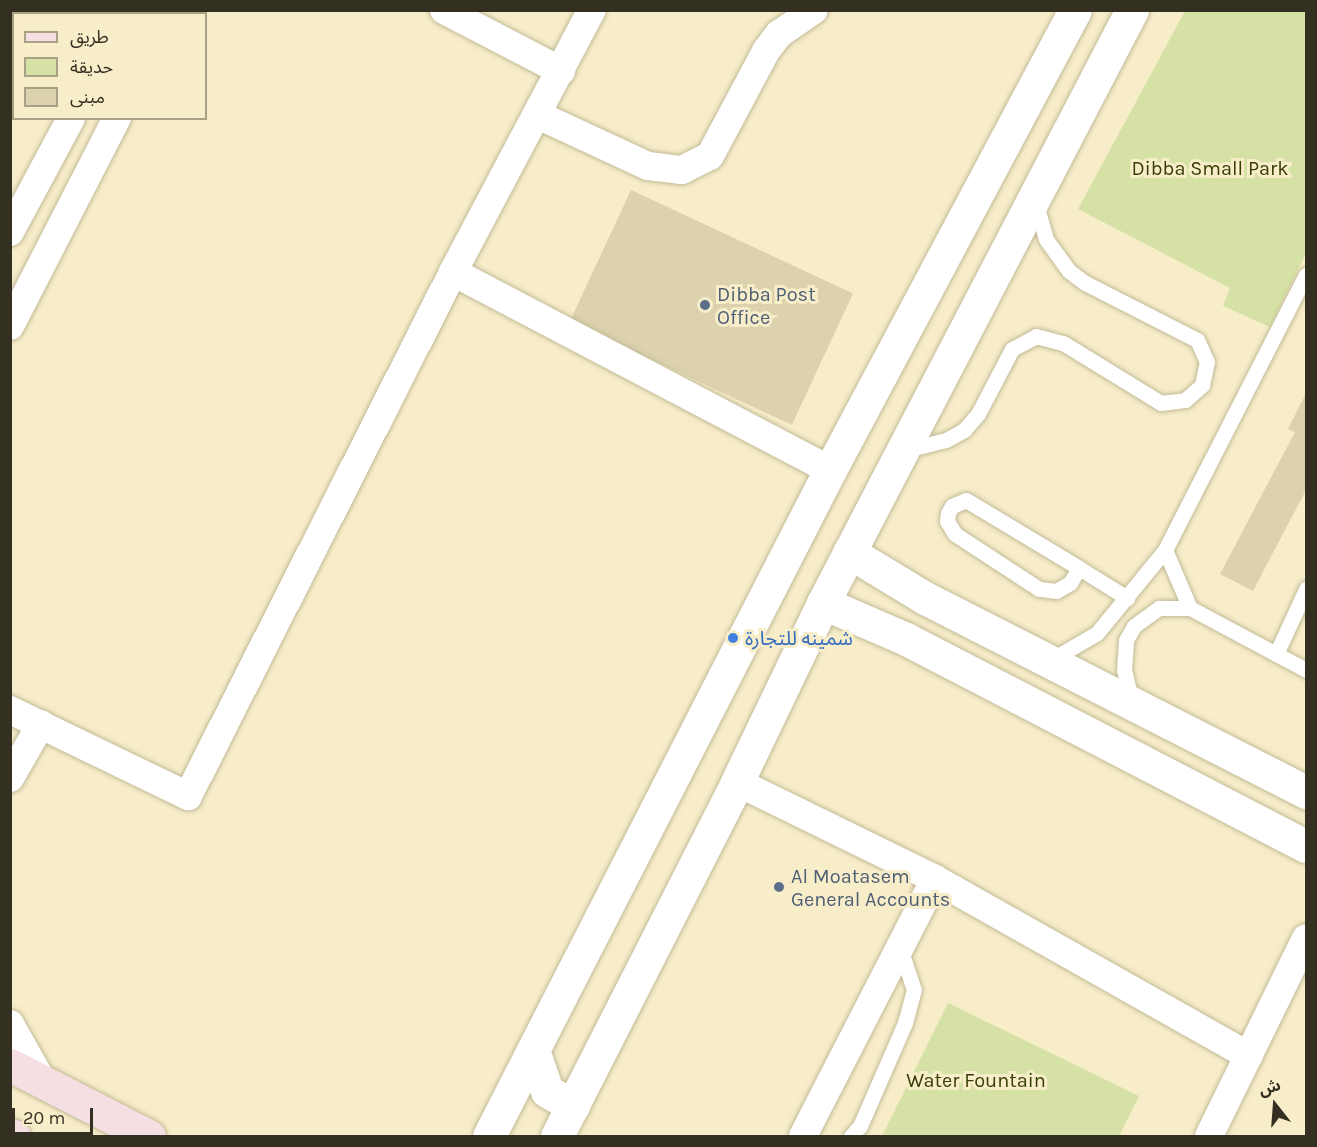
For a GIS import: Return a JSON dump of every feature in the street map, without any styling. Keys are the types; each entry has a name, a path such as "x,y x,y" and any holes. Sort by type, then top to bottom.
{"main road":[{"path":"10,1065 149,1137"}],"street":[{"path":"444,10 561,71"},
{"path":"10,710 188,796 453,272 592,10"},
{"path":"538,115 648,166 682,170 710,156 766,51 779,34 814,10"},
{"path":"489,1137 830,470 1075,10"},
{"path":"557,1137 737,782 849,552 1035,201 1132,10"},
{"path":"10,232 70,120"},
{"path":"10,326 116,120"},
{"path":"453,272 830,470"},
{"path":"849,552 925,598 1306,792"},
{"path":"906,639 925,598"},
{"path":"823,603 906,639 1306,846"},
{"path":"10,778 41,724"},
{"path":"737,782 935,879 1249,1056"},
{"path":"803,1137 935,879"},
{"path":"1209,1137 1306,938"},
{"path":"10,1024 42,1081"},
{"path":"533,1050 547,1090 573,1106"}],"lane":[{"path":"903,451 946,440 964,430 978,414 1012,349 1036,336 1064,343 1161,403 1185,400 1202,385 1207,362 1197,340 1084,283 1069,270 1046,239 1035,201"},
{"path":"1048,661 1097,633 1165,550 1306,274"},
{"path":"1079,568 1064,588 1047,592 1039,589 955,534 947,521 948,513 959,502 974,502 1127,598"},
{"path":"1165,550 1190,608"},
{"path":"1276,654 1306,589"},
{"path":"1132,702 1123,655 1134,626 1160,608 1190,608 1306,670"},
{"path":"850,1137 860,1126 905,1023 914,990 900,948"}],"green space":[{"name":"Dibba Small Park","path":"1185,11 1306,11 1306,253 1270,327 1223,306 1230,288 1078,209"},
{"name":"Water Fountain","path":"948,1003 1139,1096 1119,1136 882,1136"}],"building":[{"name":"Dibba Post Office","path":"631,190 853,294 792,425 570,321"},
{"path":"1306,393 1306,490 1253,591 1220,574 1295,432 1288,429"}],"place":[{"name":"Dibba Post Office","path":"705,305"},
{"name":"شمينه للتجارة","path":"733,638"},
{"name":"Al Moatasem General Accounts","path":"779,887"}]}
